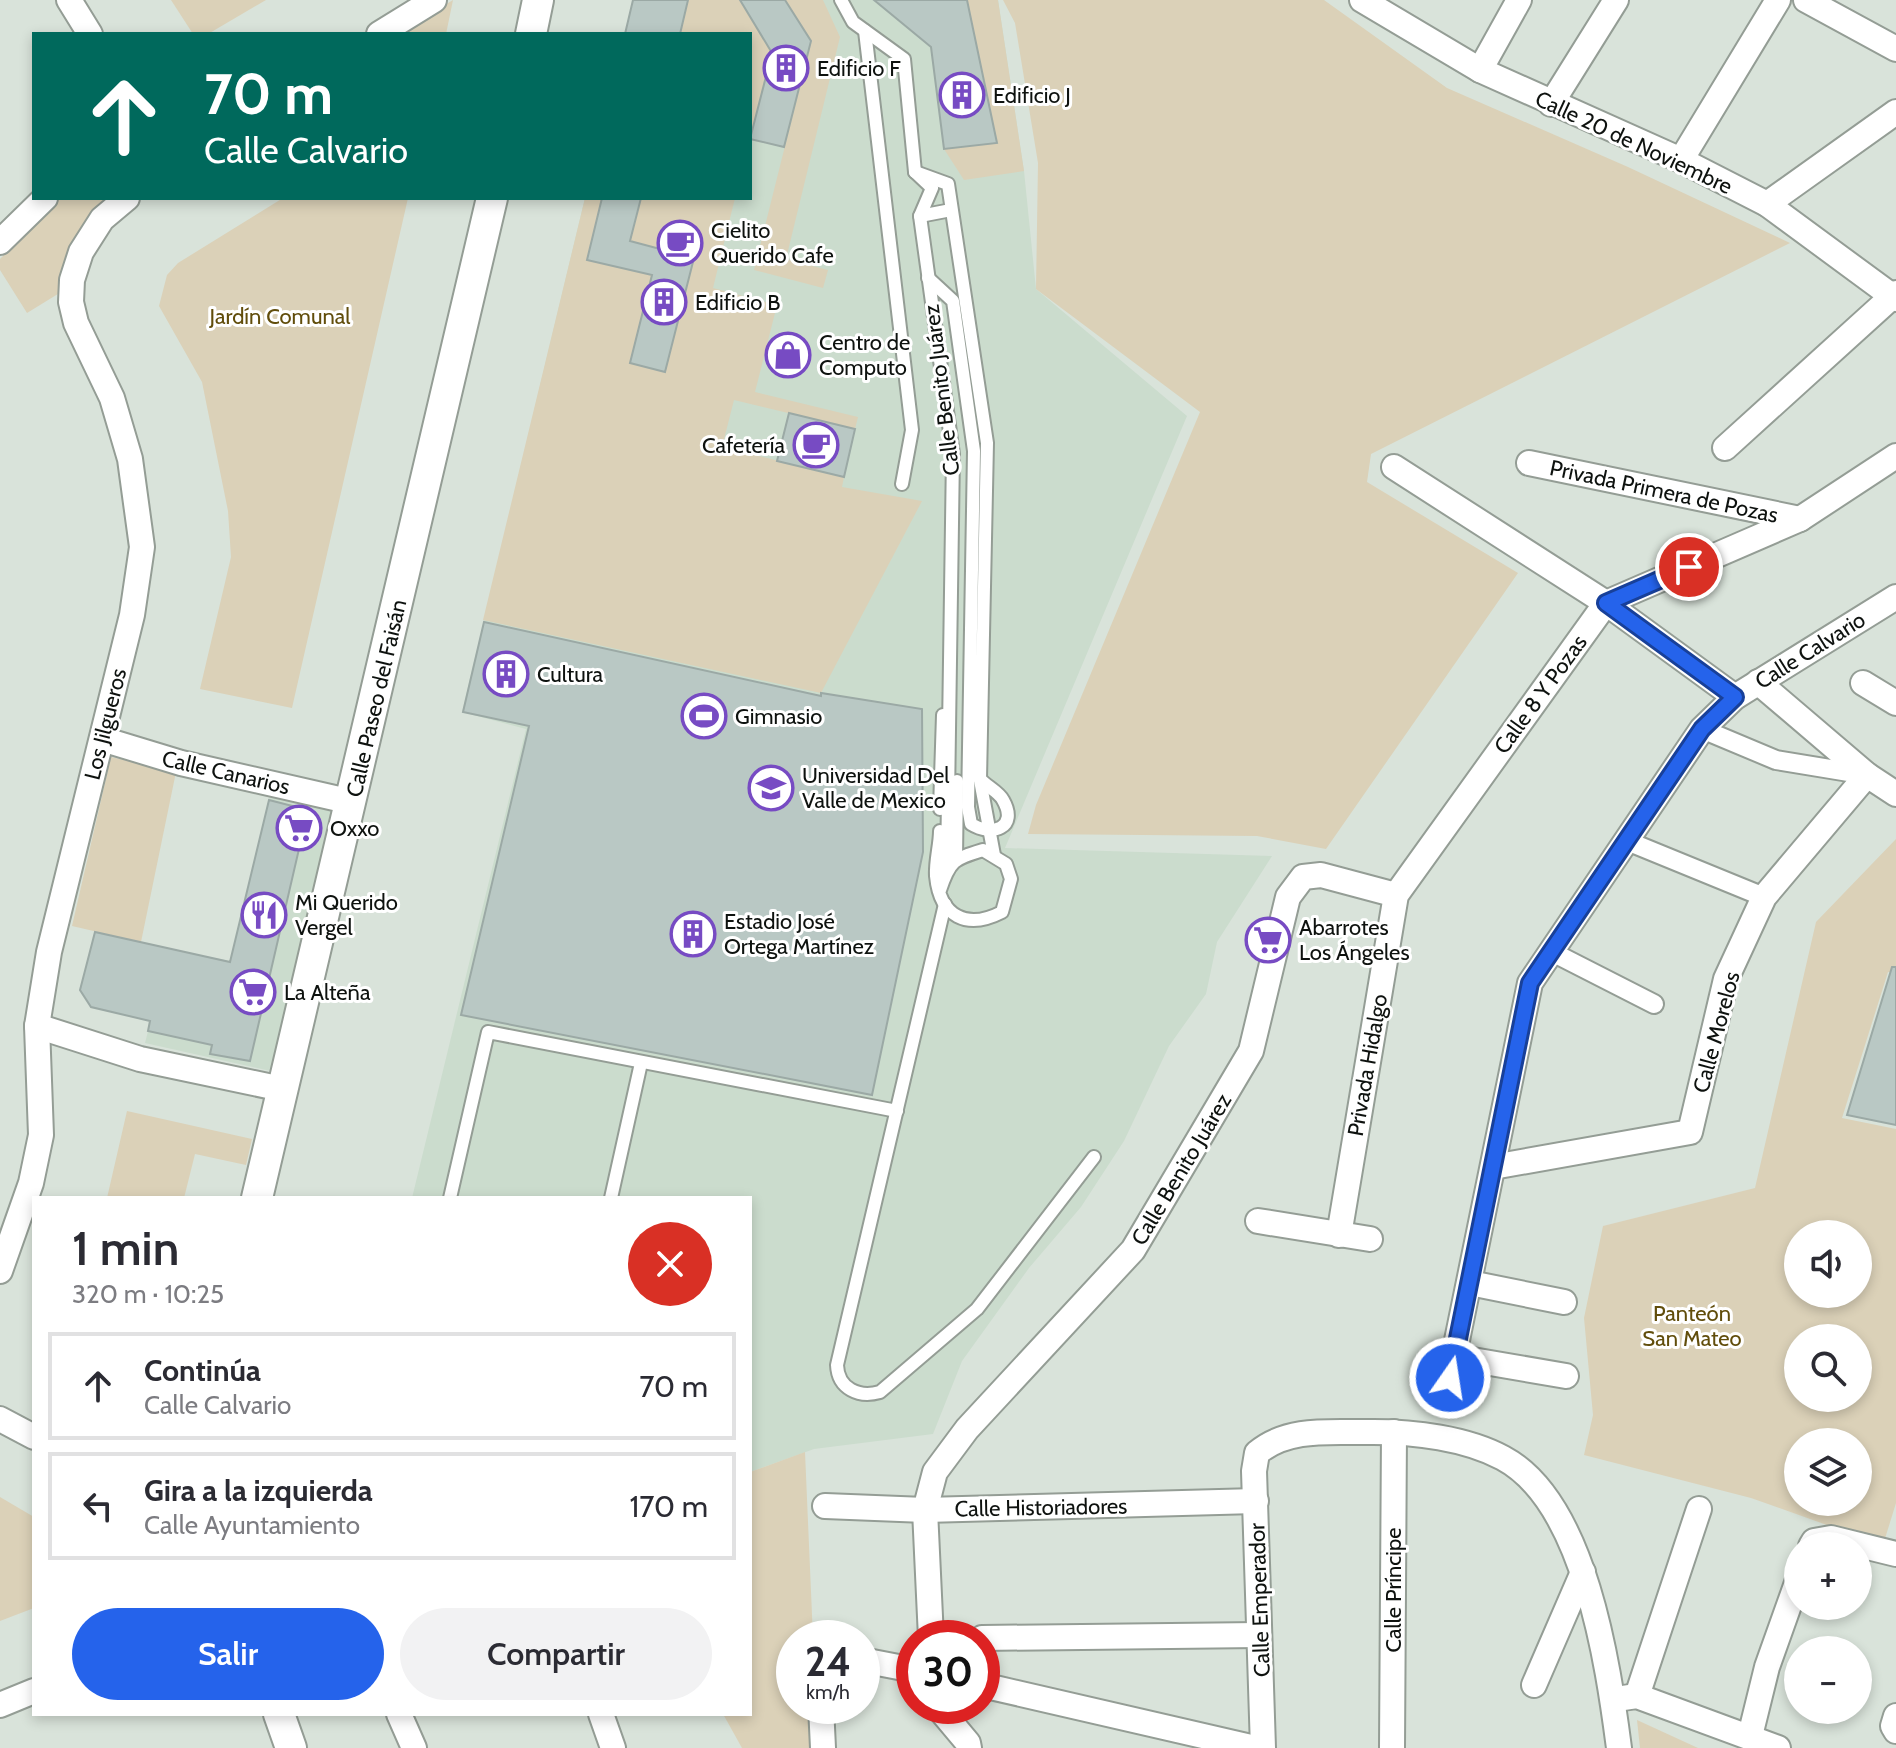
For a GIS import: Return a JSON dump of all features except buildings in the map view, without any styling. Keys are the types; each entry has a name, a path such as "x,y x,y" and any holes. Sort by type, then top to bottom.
{"street":[{"path":"69,0 89,32"},
{"path":"382,32 434,0"},
{"path":"531,32 538,0"},
{"name":"Calle 20 de Noviembre","path":"1362,0 1480,70 1681,160 1767,204 1895,296"},
{"path":"1480,70 1519,0"},
{"path":"1551,104 1616,0"},
{"path":"1681,160 1778,0"},
{"path":"1806,0 1896,49"},
{"path":"1767,204 1896,112"},
{"path":"0,242 43,200"},
{"name":"Los Jilgueros","path":"0,1271 31,1183 41,1135 37,1026 49,952 132,615 142,547 130,459 112,398 76,323 72,280 81,252 102,219 125,200"},
{"name":"Calle Paseo del Faisán","path":"257,1196 492,200"},
{"path":"1725,448 1895,296"},
{"path":"1606,603 1800,519 1896,456"},
{"name":"Privada Primera de Pozas","path":"1529,463 1800,519"},
{"path":"1394,467 1606,603 1735,697"},
{"name":"Calle Calvario","path":"1445,1399 1530,983 1702,729 1735,697 1896,597"},
{"name":"Calle 8 Y Pozas","path":"1396,895 1606,603"},
{"path":"1758,682 1867,775 1896,794"},
{"path":"1863,683 1896,703"},
{"path":"1702,729 1776,760 1867,775"},
{"name":"Calle Canarios","path":"102,739 181,763 352,802"},
{"name":"Calle Morelos","path":"1493,1167 1690,1132 1726,979 1764,897 1867,775"},
{"path":"1627,841 1764,897"},
{"name":"Calle Benito Juárez","path":"930,1620 925,1510 935,1472 967,1429 1133,1250 1251,1051 1288,897 1303,877 1321,875 1396,895"},
{"name":"Privada Hidalgo","path":"1339,1235 1396,895"},
{"path":"1552,952 1654,1004"},
{"path":"37,1026 140,1059 282,1089"},
{"path":"1258,1221 1370,1239"},
{"path":"1470,1283 1564,1302"},
{"path":"1455,1357 1566,1376"},
{"path":"0,1419 32,1436"},
{"path":"1394,1432 1471,1445 1505,1459 1547,1495 1583,1572 1613,1699 1619,1748"},
{"name":"Calle Emperador","path":"1263,1748 1257,1453 1271,1441 1300,1433 1394,1432"},
{"name":"Calle Príncipe","path":"1392,1748 1394,1432"},
{"name":"Calle Historiadores","path":"825,1506 925,1510 1256,1501"},
{"path":"1637,1696 1699,1509"},
{"path":"1872,1548 1896,1554"},
{"path":"1534,1685 1583,1572"},
{"path":"1750,1736 1767,1667 1784,1619"},
{"path":"1000,1638 1259,1635"},
{"path":"1000,1689 1255,1748"},
{"path":"0,1705 32,1692"},
{"path":"1613,1699 1637,1696 1778,1748"},
{"path":"280,1716 291,1748"},
{"path":"400,1716 414,1748"},
{"path":"602,1716 613,1748"},
{"path":"1896,1716 1893,1726 1896,1731"},
{"path":"822,1724 823,1748"},
{"path":"952,1724 969,1748"}],"lane":[{"name":"Calle Benito Juárez","path":"841,0 853,22 904,59 915,172 932,188 920,216 953,454 948,684 952,863"},
{"path":"865,31 912,430 902,484"},
{"path":"915,172 948,184 987,443 980,779 994,855"},
{"path":"920,216 951,210"},
{"path":"928,278 953,301 974,451 968,807 971,824 990,832 1006,825 1009,814 1002,796 980,779"},
{"path":"940,890 952,863 983,850 1006,864 1011,879 1002,912 982,923 961,919 945,904 940,890 936,876 940,737 948,684"},
{"path":"945,904 837,1365 838,1373 851,1392 867,1396 888,1386 977,1309 1094,1157"},
{"path":"450,1196 488,1032 897,1111"},
{"path":"611,1196 641,1063"}],"shaded area":[{"name":"Universidad Del Valle de Mexico","path":"633,0 998,0 1024,171 1036,289 1187,416 1005,848 1272,856 1217,942 1206,994 1169,1046 1124,1141 1081,1207 1029,1268 962,1361 933,1434 814,1449 752,1471 752,1196 412,1196 526,729 462,712 585,200 752,200 752,32 625,32"},
{"path":"271,791 334,806 275,1072 145,1043 169,949 230,961"}],"green space":[{"path":"171,0 266,0 211,32 192,32"},
{"path":"453,0 446,32 401,32"},
{"path":"688,0 740,0 772,53 752,132 752,32 680,32"},
{"path":"785,0 823,0 840,37 786,259 828,270 823,288 754,270 811,42"},
{"path":"967,0 998,0 1024,171 964,180 944,149 997,142"},
{"path":"1003,0 1324,0 1447,88 1628,167 1790,243 1371,454 1367,482 1518,573 1326,849 1257,836 1028,834 1036,805 1200,412 1036,289 1038,163 1015,23"},
{"path":"56,200 120,200 66,289 27,313 0,270 0,259"},
{"name":"Jardín Comunal","path":"280,200 408,200 292,708 200,689 231,557 228,511 202,382 159,306 167,275 178,263"},
{"path":"585,200 602,200 588,260 652,275 630,363 664,372 694,258 630,241 640,200 735,200 713,288 777,305 755,392 858,417 855,429 734,400 722,447 844,477 842,487 922,501 821,693 483,620"},
{"path":"111,757 176,772 141,942 72,926"},
{"name":"Panteón San Mateo","path":"1896,839 1896,973 1888,972 1842,1118 1896,1129 1896,1503 1883,1545 1872,1541 1872,1532 1846,1532 1802,1516 1872,1516 1872,1428 1784,1428 1784,1510 1751,1498 1584,1455 1593,1415 1584,1318 1603,1226 1755,1188 1816,922"},
{"path":"127,1111 252,1139 246,1165 195,1154 184,1196 107,1196"},
{"path":"805,1452 812,1620 776,1620 776,1724 817,1724 818,1748 742,1748 724,1716 752,1716 752,1471"},
{"path":"0,1497 32,1516 32,1609 0,1621"},
{"path":"1637,1720 1698,1748 1640,1748"}],"place":[{"name":"Edificio F","path":"786,68"},
{"name":"Edificio J","path":"962,95"},
{"name":"Cielito Querido Cafe","path":"680,243"},
{"name":"Edificio B","path":"664,302"},
{"name":"Centro de Computo","path":"788,355"},
{"name":"Cafetería","path":"816,445"},
{"name":"Cultura","path":"506,674"},
{"name":"Gimnasio","path":"704,716"},
{"name":"Universidad Del Valle de Mexico","path":"771,788"},
{"name":"Oxxo","path":"299,828"},
{"name":"Mi Querido Vergel","path":"264,915"},
{"name":"Estadio José Ortega Martínez","path":"693,934"},
{"name":"Abarrotes Los Ángeles","path":"1268,940"},
{"name":"La Alteña","path":"253,992"}],"route":[{"path":"1450,1378 1530,983 1702,729 1735,697 1606,603 1689,567"}]}
